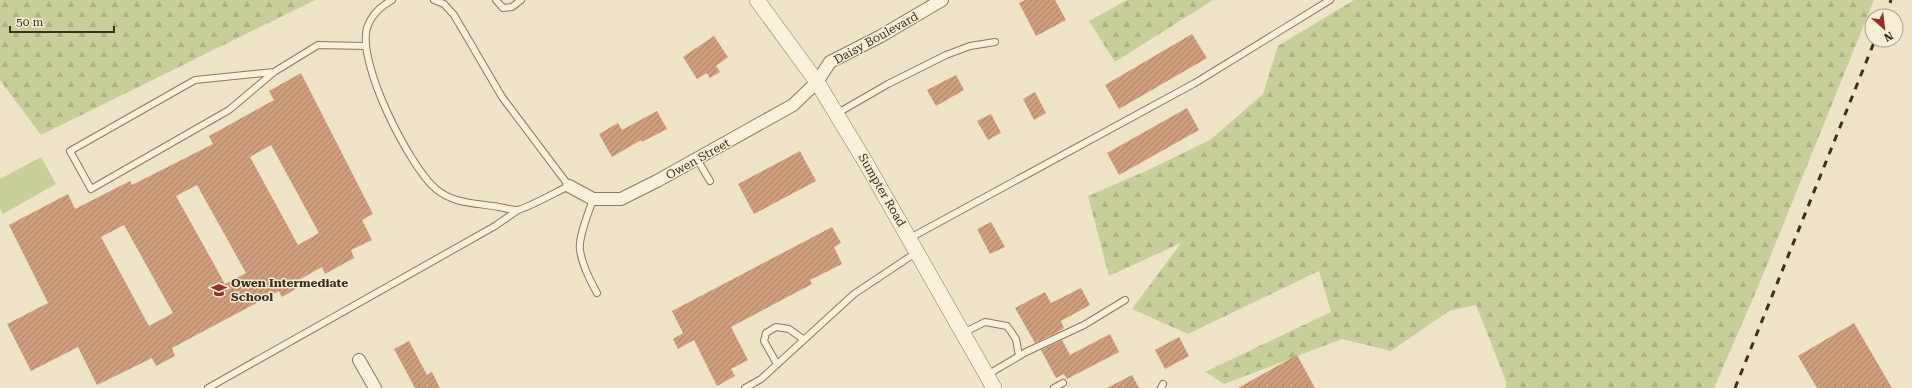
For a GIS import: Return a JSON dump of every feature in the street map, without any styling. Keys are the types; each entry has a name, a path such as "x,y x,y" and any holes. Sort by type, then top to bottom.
{"street":[{"name":"Sumpter Road","path":"757,0 817,82 910,238 990,382"},
{"name":"Daisy Boulevard","path":"817,82 830,62 881,36 942,0"},
{"name":"Owen Street","path":"569,186 593,199 621,199 698,159 793,105 817,82"},
{"path":"359,360 375,388"}],"lane":[{"path":"392,0 384,4 374,14 367,28 365,46 370,68 396,130 419,170 435,189 445,196 518,210"},
{"path":"208,388 488,230 518,210 569,186 502,97 454,15 444,4 434,0"},
{"path":"496,0 503,8 512,7 521,0"},
{"path":"910,238 1195,82 1330,0"},
{"path":"836,114 888,84 946,55 970,46 995,42"},
{"path":"274,72 195,80 70,151 91,189 229,110 274,72 318,45 365,46"},
{"path":"698,159 710,181"},
{"path":"593,199 583,229 579,249 586,272 597,293"},
{"path":"745,388 760,379 854,294 918,252"},
{"path":"990,382 1019,356 1084,325 1125,300"},
{"path":"963,333 985,322 1006,326 1016,339 1019,356"},
{"path":"777,364 764,341 766,333 776,327 789,329 803,339"},
{"path":"1054,388 1063,383"}],"green space":[{"path":"0,0 315,0 41,135 0,80"},
{"path":"1127,0 1213,0 1115,62 1089,21"},
{"path":"1354,0 1874,0 1871,8 1864,8 1864,25 1758,287 1714,388 1506,388 1506,381 1476,305 1449,311 1391,351 1342,339 1224,384 1205,372 1331,312 1319,271 1188,334 1132,309 1181,243 1109,276 1088,196 1146,171 1210,140 1263,94 1278,46"},
{"path":"41,157 56,184 3,214 0,209 0,179"}],"building":[{"path":"1025,0 1055,0 1066,20 1036,36 1019,3"},
{"path":"1192,34 1207,58 1119,109 1105,85"},
{"path":"714,36 728,57 716,66 720,72 710,78 707,73 697,79 683,57"},
{"path":"301,73 373,214 362,220 372,240 351,250 354,258 325,274 322,267 297,281 299,287 282,297 279,291 172,348 175,356 156,366 152,358 97,385 78,347 31,371 7,324 48,303 9,225 68,194 75,209 130,181 132,185 213,144 209,136 274,100 269,91","holes":["271,145 319,233 298,245 250,157","197,185 246,273 225,284 176,196","124,225 173,313 149,326 101,237"]},
{"path":"956,75 964,90 936,106 927,90"},
{"path":"1035,92 1046,113 1034,120 1023,99"},
{"path":"1187,108 1199,130 1119,175 1107,153"},
{"path":"657,111 667,129 642,142 641,140 612,157 599,134 618,123 622,130"},
{"path":"991,114 1001,133 988,140 977,121"},
{"path":"800,151 816,181 754,214 738,184"},
{"path":"991,222 1005,247 990,254 977,229"},
{"path":"832,227 841,243 834,247 842,264 810,280 812,284 731,327 748,360 731,369 735,376 717,386 694,340 678,349 673,339 683,333 672,311"},
{"path":"1081,288 1090,305 1061,321 1064,328 1035,343 1015,308 1045,292 1051,303"},
{"path":"1854,323 1892,388 1817,388 1798,356"},
{"path":"1110,334 1119,352 1067,379 1064,374 1056,378 1041,350 1062,340 1070,355"},
{"path":"1179,337 1189,356 1165,369 1155,350"},
{"path":"409,341 427,375 432,372 440,388 415,388 394,349"},
{"path":"1297,355 1315,388 1238,388"},
{"path":"1132,375 1139,388 1107,388"}],"railway":[{"path":"1888,8 1891,0"},
{"path":"1735,388 1872,48"}],"place":[{"name":"Owen Intermediate School","path":"219,290"}]}
